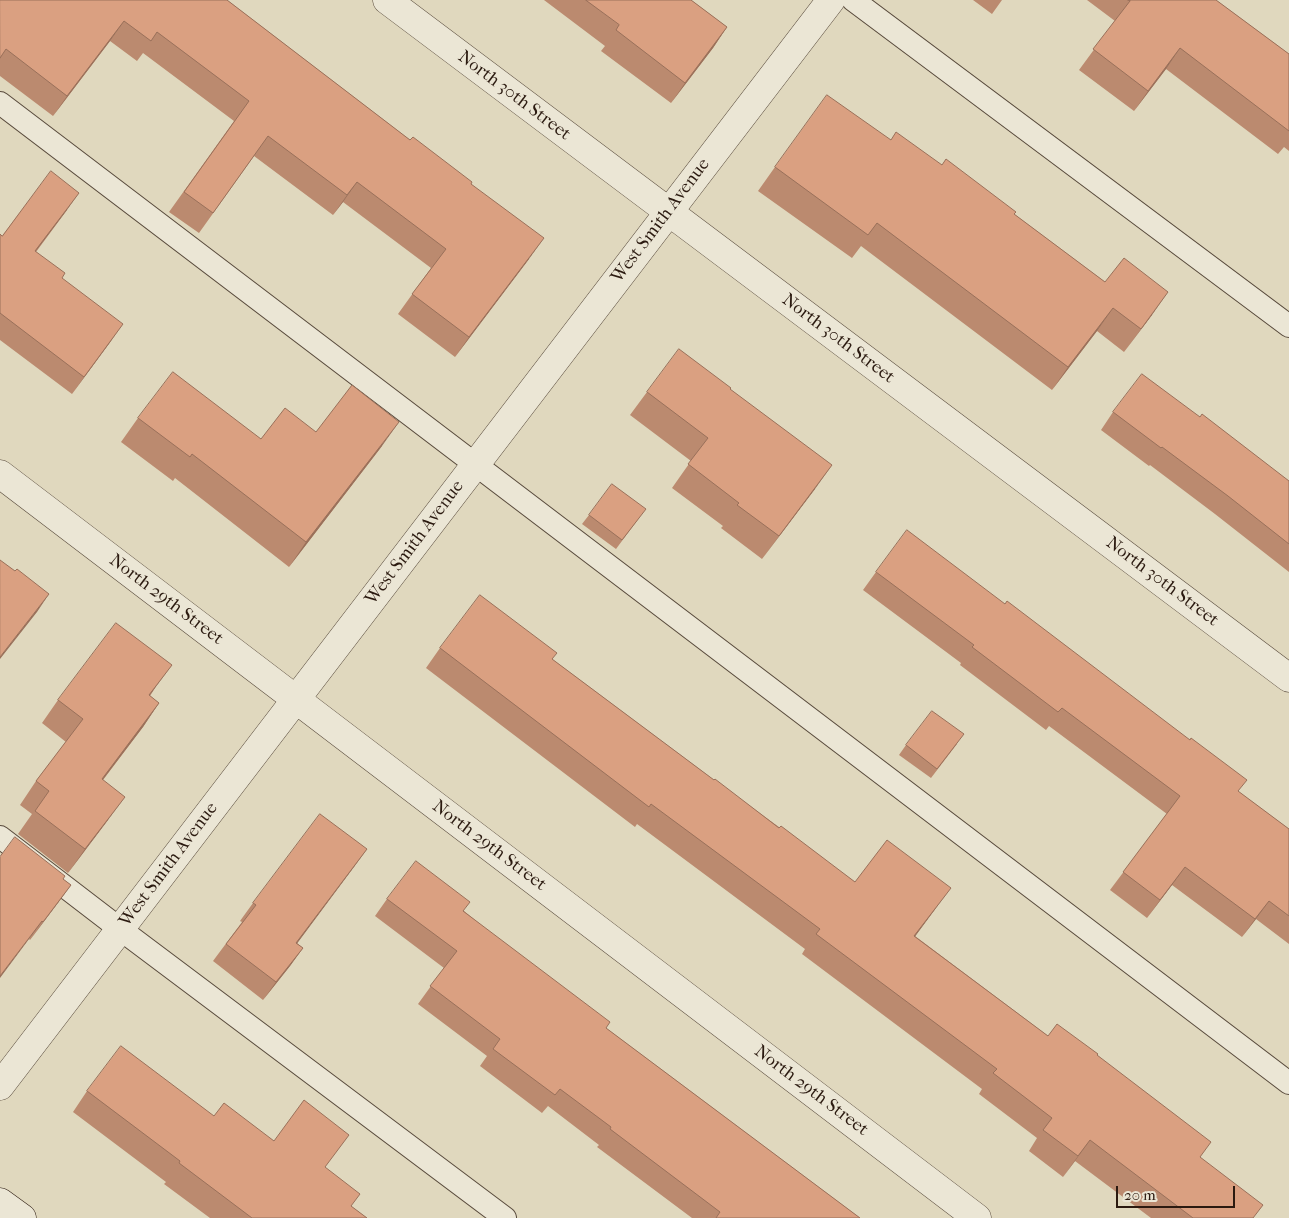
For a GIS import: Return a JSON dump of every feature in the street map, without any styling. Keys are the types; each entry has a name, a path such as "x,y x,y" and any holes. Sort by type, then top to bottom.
{"street":[{"name":"North 30th Street","path":"387,0 1289,678"},
{"name":"West Smith Avenue","path":"0,1086 831,0"},
{"name":"North 29th Street","path":"0,474 977,1218"},
{"path":"0,1202 22,1218"}],"lane":[{"path":"853,0 1289,326"},
{"path":"0,103 1289,1082"},
{"path":"0,837 505,1218"}],"building":[{"path":"0,0 227,0 410,140 413,137 472,182 471,184 544,238 469,337 412,294 446,249 357,182 347,195 268,136 213,213 184,192 249,101 157,32 151,41 124,21 67,96 6,49 0,58"},
{"path":"586,0 691,0 727,27 685,83 616,30 619,25"},
{"path":"1128,0 1216,0 1289,54 1289,131 1180,48 1148,91 1093,49 1130,1"},
{"path":"827,95 891,140 896,132 942,165 946,159 1016,212 1014,214 1105,282 1124,258 1168,292 1141,329 1113,308 1068,367 877,223 868,235 775,167"},
{"path":"51,171 79,193 35,251 65,273 62,278 123,324 84,377 0,313 0,234 2,236"},
{"path":"679,349 832,465 779,536 737,505 739,503 688,464 708,438 647,392"},
{"path":"173,372 261,439 285,408 316,432 352,385 399,422 306,542 192,454 190,457 138,418"},
{"path":"1142,374 1200,417 1202,414 1289,481 1289,544 1228,496 1113,412"},
{"path":"612,484 646,509 622,540 589,515"},
{"path":"907,530 1005,604 1007,601 1190,740 1191,738 1247,780 1238,791 1289,829 1289,916 1269,901 1255,919 1185,867 1160,900 1123,872 1180,796 1062,708 1058,712 972,647 974,645 876,572"},
{"path":"0,560 15,571 17,569 49,594 0,657"},
{"path":"480,595 557,653 552,659 779,828 781,826 855,882 887,840 951,888 914,936 1048,1036 1057,1024 1211,1142 1200,1157 1263,1205 1253,1218 1193,1218 1090,1140 1078,1156 1043,1130 1052,1118 993,1073 997,1069 816,934 820,929 651,804 649,807 440,648"},
{"path":"116,623 172,665 149,695 159,703 102,779 125,797 85,849 35,811 49,791 36,781 83,719 58,700"},
{"path":"932,711 964,734 937,769 906,745"},
{"path":"320,814 367,849 296,943 303,948 276,982 226,944 256,905 253,903"},
{"path":"15,837 65,876 63,879 71,885 0,976 0,857"},
{"path":"416,861 470,902 463,911 610,1022 606,1028 860,1218 716,1218 720,1212 610,1129 611,1127 560,1089 555,1095 493,1049 500,1039 430,986 457,951 387,899"},
{"path":"121,1046 214,1116 224,1103 274,1141 304,1100 349,1135 325,1167 360,1194 351,1206 367,1218 252,1218 87,1091"}]}
